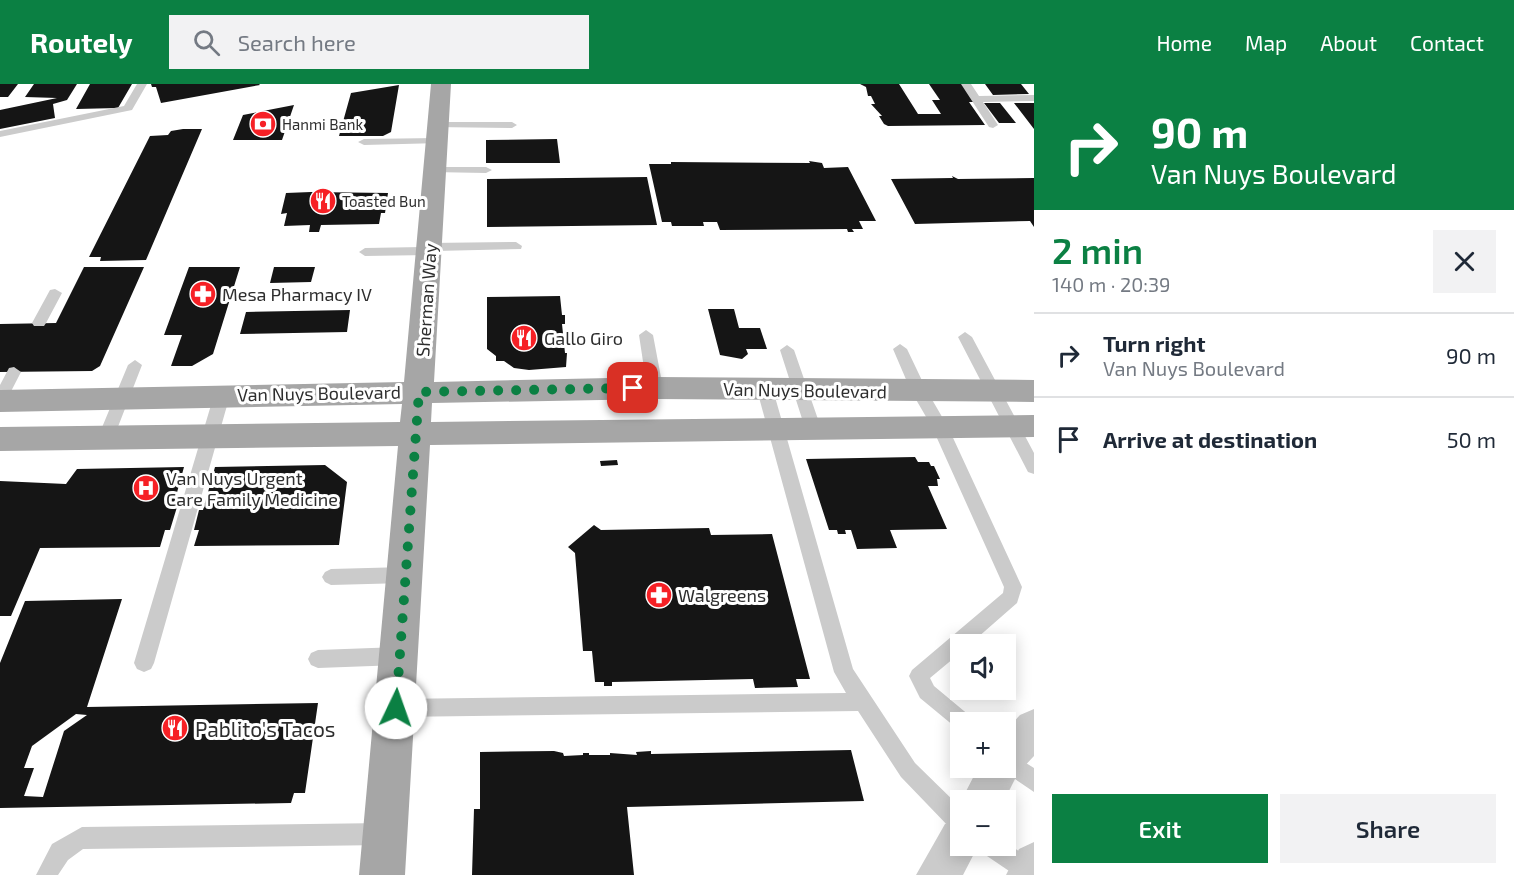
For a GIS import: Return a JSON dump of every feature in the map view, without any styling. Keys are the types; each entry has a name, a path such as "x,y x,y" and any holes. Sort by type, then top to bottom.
{"main road":[{"name":"Sherman Way","path":"382,875 441,84"},
{"name":"Van Nuys Boulevard","path":"0,400 655,388 1034,391"},
{"name":"Van Nuys Boulevard","path":"0,439 1023,426"}],"street":[{"path":"1016,748 1034,728"},
{"path":"938,875 950,855"}],"lane":[{"path":"0,134 128,108 142,84"},
{"path":"966,84 993,125"},
{"path":"976,99 1034,99"},
{"path":"364,142 512,125"},
{"path":"438,134 487,136"},
{"path":"435,170 486,170"},
{"path":"365,252 516,246"},
{"path":"39,323 55,293"},
{"path":"646,335 655,388"},
{"path":"965,336 995,391 1023,426 1034,468"},
{"path":"900,349 919,391 940,427 1013,587 1011,597 919,676 927,692 950,712"},
{"path":"787,350 813,428"},
{"path":"106,437 135,364"},
{"path":"0,400 14,372"},
{"path":"765,390 844,672 908,770 950,812"},
{"path":"144,663 222,395"},
{"path":"331,577 405,575"},
{"path":"318,659 399,657"},
{"path":"396,708 862,702"},
{"path":"1016,768 1034,781"},
{"path":"46,875 50,864 63,847 82,838 385,834"},
{"path":"1008,856 1031,870"}],"building":[{"path":"0,84 18,84 8,97 0,97"},
{"path":"34,84 77,84 67,100 53,104 55,118 0,129 0,110 57,98 25,97"},
{"path":"90,84 132,84 118,108 76,109"},
{"path":"151,84 260,85 161,103 156,87 152,87"},
{"path":"860,84 899,84 918,114 941,114 932,100 940,100 929,84 963,84 977,102 969,102 985,125 888,126 884,124 879,116 882,116 871,104 875,104 871,96 868,96 866,87"},
{"path":"985,84 1021,84 1029,94 993,95"},
{"path":"399,85 391,132 383,136 339,136 351,93"},
{"path":"984,103 1000,103 1016,123 999,123"},
{"path":"1014,103 1034,103 1034,129"},
{"path":"294,105 282,140 233,140 243,115"},
{"path":"202,129 146,260 100,261 101,257 89,257 150,136 168,135 171,131"},
{"path":"557,139 560,163 486,163 486,140"},
{"path":"809,161 822,163 824,168 848,167 876,221 859,221 863,229 852,229 854,232 848,232 847,229 720,230 717,222 703,222 704,226 672,226 671,222 662,222 649,164 671,164 671,162 810,163"},
{"path":"952,176 958,179 1034,178 1034,227 1030,221 915,224 891,179 953,178"},
{"path":"647,177 657,225 487,227 487,179"},
{"path":"286,193 388,193 385,213 381,213 379,224 321,225 319,232 309,232 310,225 284,226 287,213 281,214"},
{"path":"84,267 144,267 100,366 92,371 0,372 0,324 56,323"},
{"path":"189,267 240,267 213,354 192,366 171,366 182,335 164,335"},
{"path":"274,267 315,267 311,282 270,283"},
{"path":"560,296 562,315 565,315 565,324 562,324 565,353 567,353 566,367 529,370 514,368 504,361 496,361 496,356 487,349 487,297"},
{"path":"708,309 734,309 739,328 760,328 767,349 746,349 748,354 742,359 720,355"},
{"path":"350,310 347,332 240,334 246,312"},
{"path":"915,457 918,462 929,462 931,466 934,466 940,479 937,479 938,486 928,486 947,529 890,530 897,548 857,549 851,530 845,530 846,534 838,534 837,530 829,530 806,459"},
{"path":"617,460 618,465 601,466 600,461"},
{"path":"325,465 347,482 339,545 194,546 199,530 194,530 199,510 203,510 215,467"},
{"path":"184,467 173,507 177,507 170,530 165,530 160,547 40,548 11,616 0,616 0,481 66,484 77,469"},
{"name":"Walgreens","path":"594,525 601,530 709,528 711,535 772,534 810,679 796,679 798,687 755,688 753,679 612,682 612,686 604,686 604,682 595,682 592,651 583,651 575,553 568,547"},
{"path":"122,599 87,707 318,703 305,793 294,793 291,803 0,808 0,663 25,601","holes":["76,714 87,715 64,731 43,797 24,796 34,768 24,768 32,746"]},
{"path":"851,750 864,801 627,807 634,875 472,875 474,809 480,809 480,752 554,751 563,753 564,756 583,755 583,753 637,755 636,752 651,751 651,754"}],"place":[{"name":"Hanmi Bank","path":"263,124"},
{"name":"Toasted Bun","path":"323,201"},
{"name":"Mesa Pharmacy IV","path":"203,294"},
{"name":"Gallo Giro","path":"524,338"},
{"name":"Van Nuys Urgent Care Family Medicine","path":"146,488"},
{"name":"Walgreens","path":"659,595"},
{"name":"Pablito's Tacos","path":"175,728"}],"route":[{"path":"396,708 419,392 633,388"}]}
